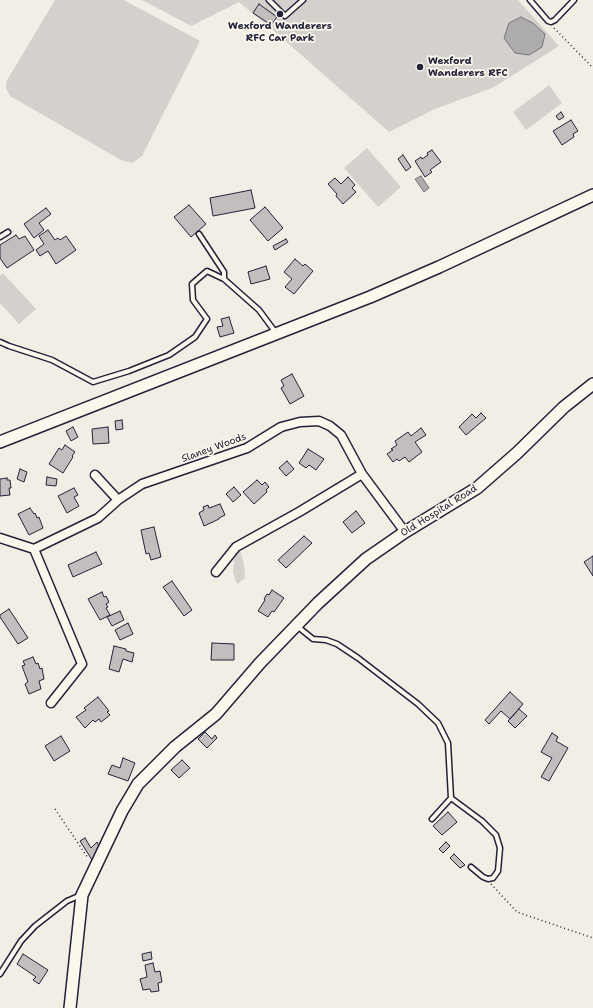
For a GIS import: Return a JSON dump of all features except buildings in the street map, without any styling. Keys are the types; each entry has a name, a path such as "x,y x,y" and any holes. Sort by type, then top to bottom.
{"street":[{"path":"0,442 370,297 439,267 593,195"},
{"name":"Old Hospital Road","path":"70,1008 82,895 122,811 138,784 175,747 216,714 260,663 318,603 366,560 406,532 477,488 517,453 564,407 593,384"},
{"name":"Slaney Woods","path":"34,549 98,518 118,500 142,484 247,448 281,427 300,422 318,421 330,426 341,435 362,474 406,532"},
{"path":"216,572 236,547 300,512 362,474"},
{"path":"95,475 118,500"},
{"path":"0,538 34,549 82,664 51,703"}],"lane":[{"path":"269,0 285,16 303,0"},
{"path":"530,0 548,21 551,22 555,20 574,0"},
{"path":"0,237 8,232"},
{"path":"200,234 224,272 224,279"},
{"path":"0,342 52,360 93,382 129,372 169,355 195,338 207,319 193,300 192,284 207,271 224,279 259,310 276,333"},
{"path":"297,625 313,638 326,640 337,644 358,658 418,704 438,723 448,743 451,798 432,819"},
{"path":"451,798 482,821 496,835 500,848 498,871 493,878 488,879 482,877 471,867"},
{"path":"0,974 20,941 35,926 67,901 82,895"}],"path":[{"path":"551,22 554,28 593,68"},
{"path":"54,809 95,867"},
{"path":"488,879 492,886 517,912 593,938"}],"shaded area":[{"path":"55,0 124,0 200,41 142,156 132,163 121,160 10,96 6,88 6,82"},
{"name":"Wexford Wanderers RFC","path":"142,0 518,0 559,46 494,87 435,109 389,132 239,2 191,26"},
{"path":"521,17 533,23 545,34 542,47 529,55 515,53 504,38 509,23"},
{"path":"549,85 562,103 526,130 513,112"},
{"path":"367,148 401,187 378,207 344,168"},
{"path":"421,176 429,188 424,192 415,179"},
{"path":"3,273 36,309 19,324 0,303 0,276"},
{"path":"240,550 244,565 245,578 237,584 233,572 234,560"}],"place":[{"name":"Wexford Wanderers RFC Car Park","path":"280,14"},
{"name":"Wexford Wanderers RFC","path":"420,67"}]}
